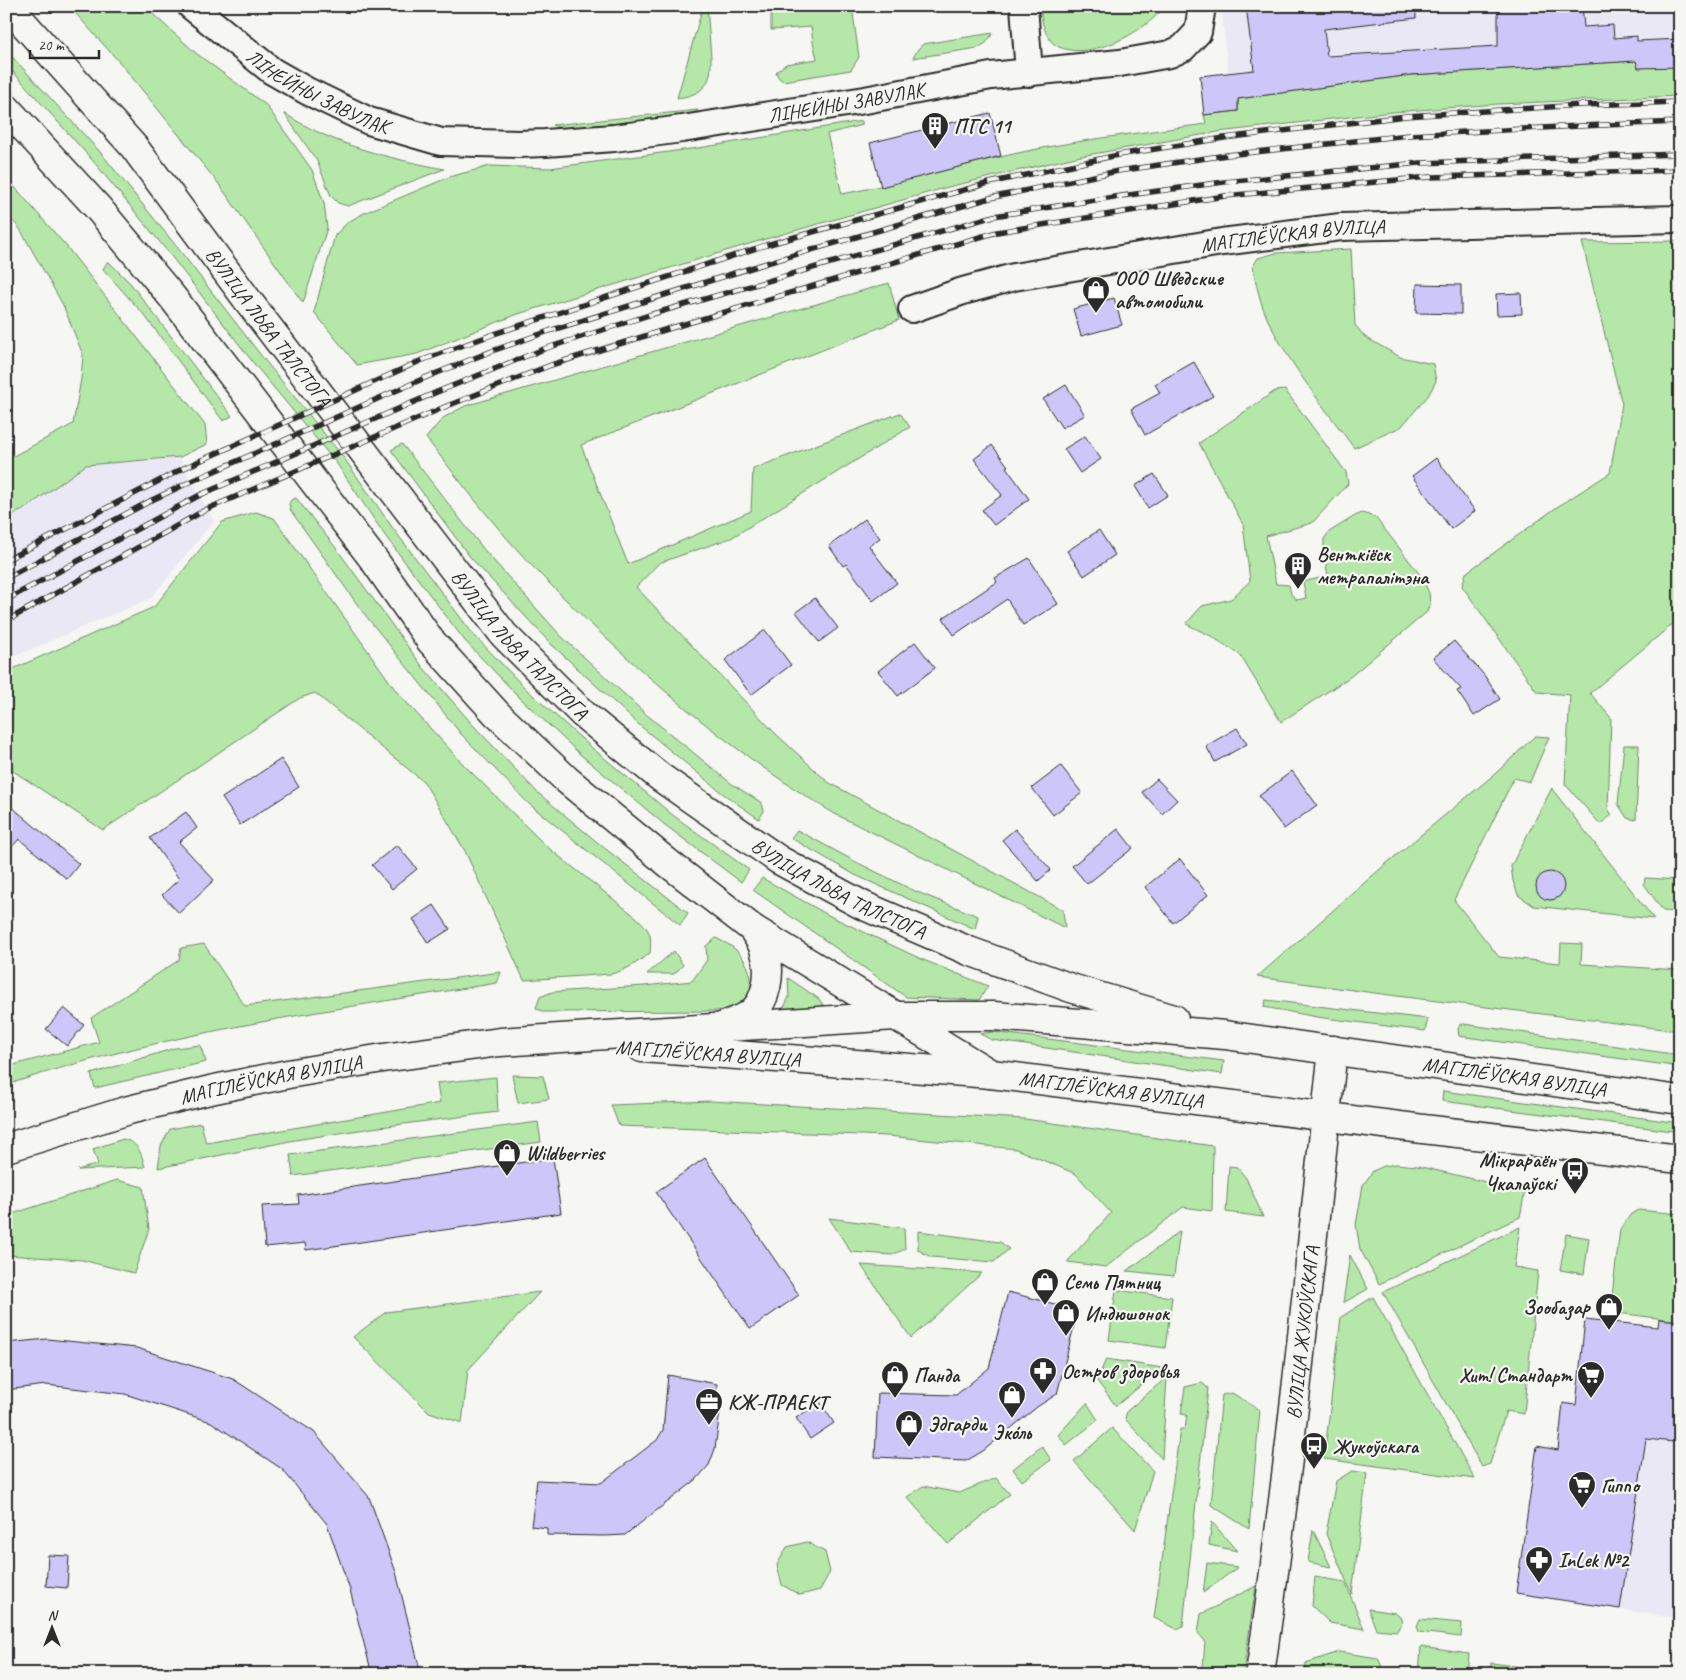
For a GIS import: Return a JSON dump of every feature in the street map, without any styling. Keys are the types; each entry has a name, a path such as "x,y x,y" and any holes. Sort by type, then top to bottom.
{"main road":[{"name":"ВУЛІЦА ЛЬВА ТАЛСТОГА","path":"8,6 134,146 249,302 504,635 583,714 660,777 779,860 862,905 969,951 1061,985 1226,1035"},
{"path":"6,108 98,208 173,298 374,560 430,640 497,714 567,780 668,864 753,928 992,1074"},
{"path":"715,1029 748,1016 759,1005 765,994 767,966 764,949 753,928"},
{"name":"МАГІЛЁЎСКАЯ ВУЛІЦА","path":"6,1148 129,1110 288,1074 383,1058 500,1042 895,1016 994,1016 1226,1035 1680,1100"},
{"name":"МАГІЛЁЎСКАЯ ВУЛІЦА","path":"541,1040 992,1074 1680,1159"},
{"name":"ВУЛІЦА ЖУКОЎСКАГА","path":"1260,1674 1279,1526 1332,1050"}],"street":[{"name":"ЛІНЕЙНЫ ЗАВУЛАК","path":"191,6 272,71 307,91 369,121 441,142 460,144 545,144 614,138 742,121 991,76 1120,63 1170,54 1183,48 1198,32 1202,6"},
{"name":"ЛІНЕЙНЫ ЗАВУЛАК","path":"213,6 237,30 278,64 309,84 372,113 442,132 460,144"},
{"path":"1024,6 1028,73"},
{"name":"МАГІЛЁЎСКАЯ ВУЛІЦА","path":"912,309 963,291 1014,277 1222,242 1341,227 1680,219"}],"shaded area":[{"path":"1221,6 1680,6 1680,67 1638,68 1636,61 1238,99 1238,111 1204,115 1200,77 1228,73"},
{"path":"180,457 184,468 214,521 151,598 6,660 6,518 23,510 86,465"},
{"path":"1585,1319 1657,1327 1659,1319 1680,1321 1680,1619 1516,1593 1537,1446 1558,1449 1563,1403 1576,1405"}],"green space":[{"path":"69,6 144,6 197,54 266,105 312,170 324,203 327,228 303,303 218,183 121,64"},
{"path":"703,6 707,6 711,56 710,74 704,87 689,96 677,98"},
{"path":"771,6 852,6 859,57 851,70 783,81 779,78 776,72 786,64 817,59 811,27 771,30"},
{"path":"1040,6 1166,6 1144,26 1128,36 1099,48 1078,51 1059,47 1050,40 1043,24"},
{"path":"993,33 986,43 978,48 913,58 923,44"},
{"path":"6,50 101,153 177,247 344,458 392,527 473,634 526,689 591,747 674,816 749,870 741,882 665,825 582,756 518,696 465,641 386,537 337,464 255,365 168,252 93,161 6,64"},
{"path":"1636,61 1680,67 1680,96 1498,104 1393,112 1218,132 1076,157 948,187 759,241 518,314 417,354 357,365 314,312 335,235 348,222 364,213 449,177 490,166 550,168 705,147 862,121 862,125 827,134 842,194 1051,146 1206,124 1204,115 1238,111 1238,99 1411,75"},
{"path":"698,110 692,115 564,129 552,125"},
{"path":"284,113 321,134 361,149 444,169 348,206 338,203 331,196 317,161"},
{"path":"6,177 67,247 205,425 207,444 180,457 86,465 23,510 6,518 6,460 73,424 83,355 63,305 20,229 6,213"},
{"path":"1680,241 1680,618 1590,693 1611,718 1608,809 1612,815 1600,824 1565,784 1570,695 1537,692 1462,586 1466,573 1557,507 1610,473 1622,404 1582,242"},
{"path":"1351,249 1355,325 1365,337 1400,357 1433,364 1436,381 1428,396 1401,427 1354,448 1300,374 1272,328 1260,298 1253,266 1258,258 1276,253"},
{"path":"108,261 131,284 232,416 223,421 145,316 103,269"},
{"path":"889,283 899,320 581,445 628,564 751,511 753,469 900,413 910,427 731,538 659,563 636,587 775,733 828,782 1063,910 1065,928 835,814 756,763 718,734 609,641 526,560 426,438 443,418 465,406"},
{"path":"1285,390 1346,472 1348,484 1312,523 1266,536 1276,584 1289,585 1291,594 1297,600 1306,598 1303,582 1328,576 1324,553 1324,539 1329,532 1362,513 1375,517 1422,577 1429,593 1430,603 1427,612 1350,677 1281,722 1240,655 1211,636 1186,624 1202,606 1231,599 1250,581 1243,524 1199,443 1275,391"},
{"path":"402,444 485,551 561,636 647,715 732,784 762,803 764,811 759,819 722,793 638,724 551,644 470,557 391,450"},
{"path":"296,498 336,548 422,666 472,724 538,793 688,913 680,925 529,804 461,734 362,611 291,511 289,504 291,500"},
{"path":"256,512 274,518 397,692 464,765 546,846 641,922 649,933 651,941 650,953 632,966 611,974 524,980 465,851 424,782 315,693 300,698 103,830 10,769 6,773 6,672 154,607 222,522"},
{"path":"1535,736 1549,737 1530,782 1514,778 1454,900 1499,957 1560,963 1561,943 1582,944 1581,964 1680,970 1680,1031 1257,977 1387,863 1496,773"},
{"path":"1624,745 1639,745 1636,820 1627,818 1618,804"},
{"path":"1552,788 1654,919 1534,906 1518,895 1513,881 1511,866"},
{"path":"797,830 917,892 978,916 975,929 855,875 791,838"},
{"path":"762,878 830,916 921,959 988,986 979,1000 906,997 753,890"},
{"path":"1645,878 1680,880 1680,912 1663,911 1644,884"},
{"path":"716,938 736,950 745,962 751,976 750,990 747,996 732,1008 715,1011 544,1012 536,1008 540,997 552,992 692,981 707,960 706,946"},
{"path":"204,944 245,1006 501,972 497,983 249,1024 127,1050 6,1085 6,1067 99,1042 91,1018 179,960 181,948"},
{"path":"674,951 683,965 674,974 647,974"},
{"path":"788,978 819,999 826,1009 782,1011 789,997"},
{"path":"1266,1000 1428,1019 1425,1031 1317,1017 1264,1007"},
{"path":"1460,1024 1680,1055 1680,1067 1459,1036 1458,1029"},
{"path":"992,1032 1224,1061 1222,1074 992,1040 980,1034"},
{"path":"200,1045 206,1062 95,1088 91,1074 175,1048"},
{"path":"512,1075 543,1076 549,1099 518,1103"},
{"path":"496,1077 498,1112 295,1140 158,1168 161,1146 170,1129 201,1123 206,1143 440,1103 437,1083"},
{"path":"1443,1091 1680,1123 1680,1132 1442,1101"},
{"path":"711,1101 1025,1119 1213,1146 1212,1211 1183,1207 1106,1267 1067,1262 1111,1213 1076,1174 1016,1149 888,1136 619,1126 611,1105"},
{"path":"538,1122 541,1142 293,1176 290,1155"},
{"path":"123,1139 136,1146 145,1167 78,1170 98,1164 93,1149"},
{"path":"1396,1164 1417,1166 1525,1191 1520,1217 1379,1284 1360,1249 1356,1225 1363,1185 1373,1171 1384,1166"},
{"path":"1229,1166 1237,1167 1246,1178 1263,1217 1226,1212"},
{"path":"117,1180 143,1187 149,1229 134,1273 82,1260 6,1255 6,1216"},
{"path":"1638,1210 1680,1214 1680,1321 1610,1312 1620,1229 1631,1214"},
{"path":"829,1218 904,1228 905,1249 892,1255 851,1252"},
{"path":"1520,1227 1514,1267 1538,1271 1524,1414 1506,1411 1490,1464 1482,1467 1383,1292"},
{"path":"918,1231 1000,1242 1009,1249 994,1262 931,1257 918,1250"},
{"path":"1180,1231 1174,1276 1127,1271"},
{"path":"1566,1234 1589,1238 1584,1274 1560,1270"},
{"path":"1350,1255 1368,1289 1343,1303"},
{"path":"861,1265 982,1273 911,1338"},
{"path":"1116,1290 1172,1297 1165,1348 1109,1340"},
{"path":"540,1292 468,1370 462,1423 429,1412 353,1337 386,1312"},
{"path":"1373,1297 1475,1479 1324,1459 1341,1317"},
{"path":"1106,1359 1162,1368 1116,1406 1097,1381"},
{"path":"1167,1377 1162,1459 1125,1419 1127,1411"},
{"path":"1202,1383 1208,1388 1183,1626 1177,1629 1154,1618 1180,1429 1185,1429 1187,1415 1181,1414 1185,1387"},
{"path":"1232,1393 1260,1410 1249,1529 1211,1505 1222,1395"},
{"path":"1087,1403 1098,1420 1066,1445 1058,1435"},
{"path":"1112,1428 1153,1471 1135,1530 1074,1461"},
{"path":"1042,1446 1051,1460 1022,1481 1013,1469"},
{"path":"1352,1471 1367,1473 1352,1594 1326,1534 1336,1481"},
{"path":"996,1478 1010,1494 948,1544 907,1497 923,1486 959,1493"},
{"path":"1212,1522 1237,1551 1209,1545"},
{"path":"1313,1530 1331,1567 1308,1562"},
{"path":"807,1542 825,1552 830,1572 820,1590 800,1595 782,1585 777,1565 787,1547"},
{"path":"1207,1563 1238,1567 1203,1593"},
{"path":"1315,1577 1345,1582 1364,1629 1330,1623 1312,1606"},
{"path":"1256,1586 1243,1674 1192,1674 1193,1671 1203,1667 1205,1641 1198,1633 1201,1614"},
{"path":"1368,1609 1395,1613 1402,1622 1397,1631 1376,1629"},
{"path":"1420,1619 1462,1623 1461,1637 1419,1632 1417,1626"},
{"path":"1421,1647 1469,1654 1467,1674 1419,1674"},
{"path":"1339,1652 1378,1658 1383,1669 1380,1674 1305,1674 1306,1663"},
{"path":"1491,1663 1575,1674 1490,1674"}],"building":[{"path":"1246,6 1416,6 1416,18 1324,29 1327,56 1498,46 1498,6 1582,6 1584,27 1613,25 1614,38 1637,36 1637,41 1680,39 1680,67 1638,68 1636,61 1411,75 1238,99 1238,111 1204,115 1200,76 1254,70"},
{"name":"ПГС 11","path":"990,113 1001,156 881,187 870,143"},
{"path":"1417,284 1461,285 1461,314 1416,313"},
{"path":"1521,293 1522,314 1497,315 1496,294"},
{"path":"1114,298 1122,325 1081,336 1073,309"},
{"path":"1194,362 1213,396 1145,435 1131,409 1160,393 1155,384"},
{"path":"1066,385 1085,415 1062,428 1043,399"},
{"path":"1085,436 1101,459 1080,473 1064,449"},
{"path":"992,445 1029,499 994,525 982,510 1002,495 974,459"},
{"path":"1436,458 1475,511 1451,529 1412,476"},
{"path":"1154,474 1168,495 1148,508 1135,486"},
{"path":"865,519 880,538 869,546 897,583 873,601 846,564 843,566 829,546"},
{"path":"1099,530 1115,555 1084,576 1067,551"},
{"path":"1029,558 1058,604 1023,625 1007,599 954,635 943,618 997,582 995,578"},
{"path":"815,598 838,628 819,642 796,612"},
{"path":"765,630 791,665 751,695 725,660"},
{"path":"1454,641 1484,675 1500,699 1474,716 1457,691 1461,689 1433,658"},
{"path":"915,642 935,668 898,696 878,671"},
{"path":"1237,728 1247,744 1215,762 1206,746"},
{"path":"281,759 299,787 240,825 222,798"},
{"path":"1061,766 1082,793 1053,815 1032,788"},
{"path":"1292,771 1317,805 1284,829 1259,796"},
{"path":"1157,779 1177,800 1162,814 1142,792"},
{"path":"6,802 79,864 67,879 19,839 6,854"},
{"path":"186,812 197,828 179,842 214,880 179,913 162,895 179,879 150,838"},
{"path":"1015,829 1051,870 1038,881 1002,840"},
{"path":"1118,829 1133,848 1087,884 1072,866"},
{"path":"397,845 417,869 392,889 372,865"},
{"path":"1180,859 1208,895 1173,923 1145,887"},
{"path":"1550,872 1560,876 1564,886 1560,896 1550,900 1540,896 1536,886 1540,876"},
{"path":"434,905 450,929 428,943 413,919"},
{"path":"64,1008 84,1025 67,1046 46,1029"},
{"path":"553,1158 561,1213 306,1250 305,1243 265,1247 262,1206 299,1204 298,1195"},
{"path":"705,1158 799,1295 750,1329 656,1192"},
{"path":"1008,1292 1078,1310 1057,1394 1037,1407 983,1451 966,1461 875,1457 878,1393 956,1395 989,1368"},
{"path":"1585,1319 1658,1327 1659,1319 1680,1321 1680,1396 1674,1442 1646,1439 1620,1609 1516,1593 1537,1446 1558,1450 1563,1403 1576,1405"},
{"path":"47,1339 137,1348 233,1379 314,1432 369,1497 396,1572 421,1674 372,1674 350,1590 327,1524 282,1469 211,1422 125,1394 46,1385 6,1390 6,1343"},
{"path":"668,1375 717,1384 715,1404 721,1404 715,1449 709,1465 696,1480 625,1535 547,1535 547,1528 531,1526 537,1480 601,1483 657,1440 663,1430"},
{"path":"820,1402 834,1423 810,1439 796,1418"},
{"path":"48,1555 69,1556 67,1588 46,1586"}],"railway":[{"path":"6,560 184,468 420,361 494,334 766,245 989,183 1118,155 1224,138 1406,116 1581,105 1680,102"},
{"path":"6,578 152,500 192,481 427,377 492,351 549,331 770,262 990,198 1118,171 1227,155 1409,135 1680,122"},
{"path":"6,600 200,495 437,392 544,349 649,315 994,216 1224,182 1420,163 1680,154"},
{"path":"6,621 207,509 447,406 551,365 997,232 1225,196 1430,177 1680,170"}],"place":[{"name":"ПГС 11","path":"935,150"},
{"name":"ООО Шведские автомобили","path":"1096,314"},
{"name":"Венткіёск метрапалітэна","path":"1298,590"},
{"name":"Wildberries","path":"507,1177"},
{"name":"Мікрараён Чкалаўскі","path":"1575,1195"},
{"name":"Семь Пятниц","path":"1045,1306"},
{"name":"Зообазар","path":"1609,1331"},
{"name":"Индюшонок","path":"1066,1337"},
{"name":"Остров здоровья","path":"1043,1395"},
{"name":"Панда","path":"895,1399"},
{"name":"Хит! Стандарт","path":"1591,1399"},
{"name":"Эко́ль","path":"1012,1419"},
{"name":"КЖ-ПРАЕКТ","path":"709,1426"},
{"name":"Эдгарди","path":"909,1448"},
{"name":"Жукоўскага","path":"1314,1470"},
{"name":"Гиппо","path":"1582,1509"},
{"name":"InLek №2","path":"1539,1584"}]}
